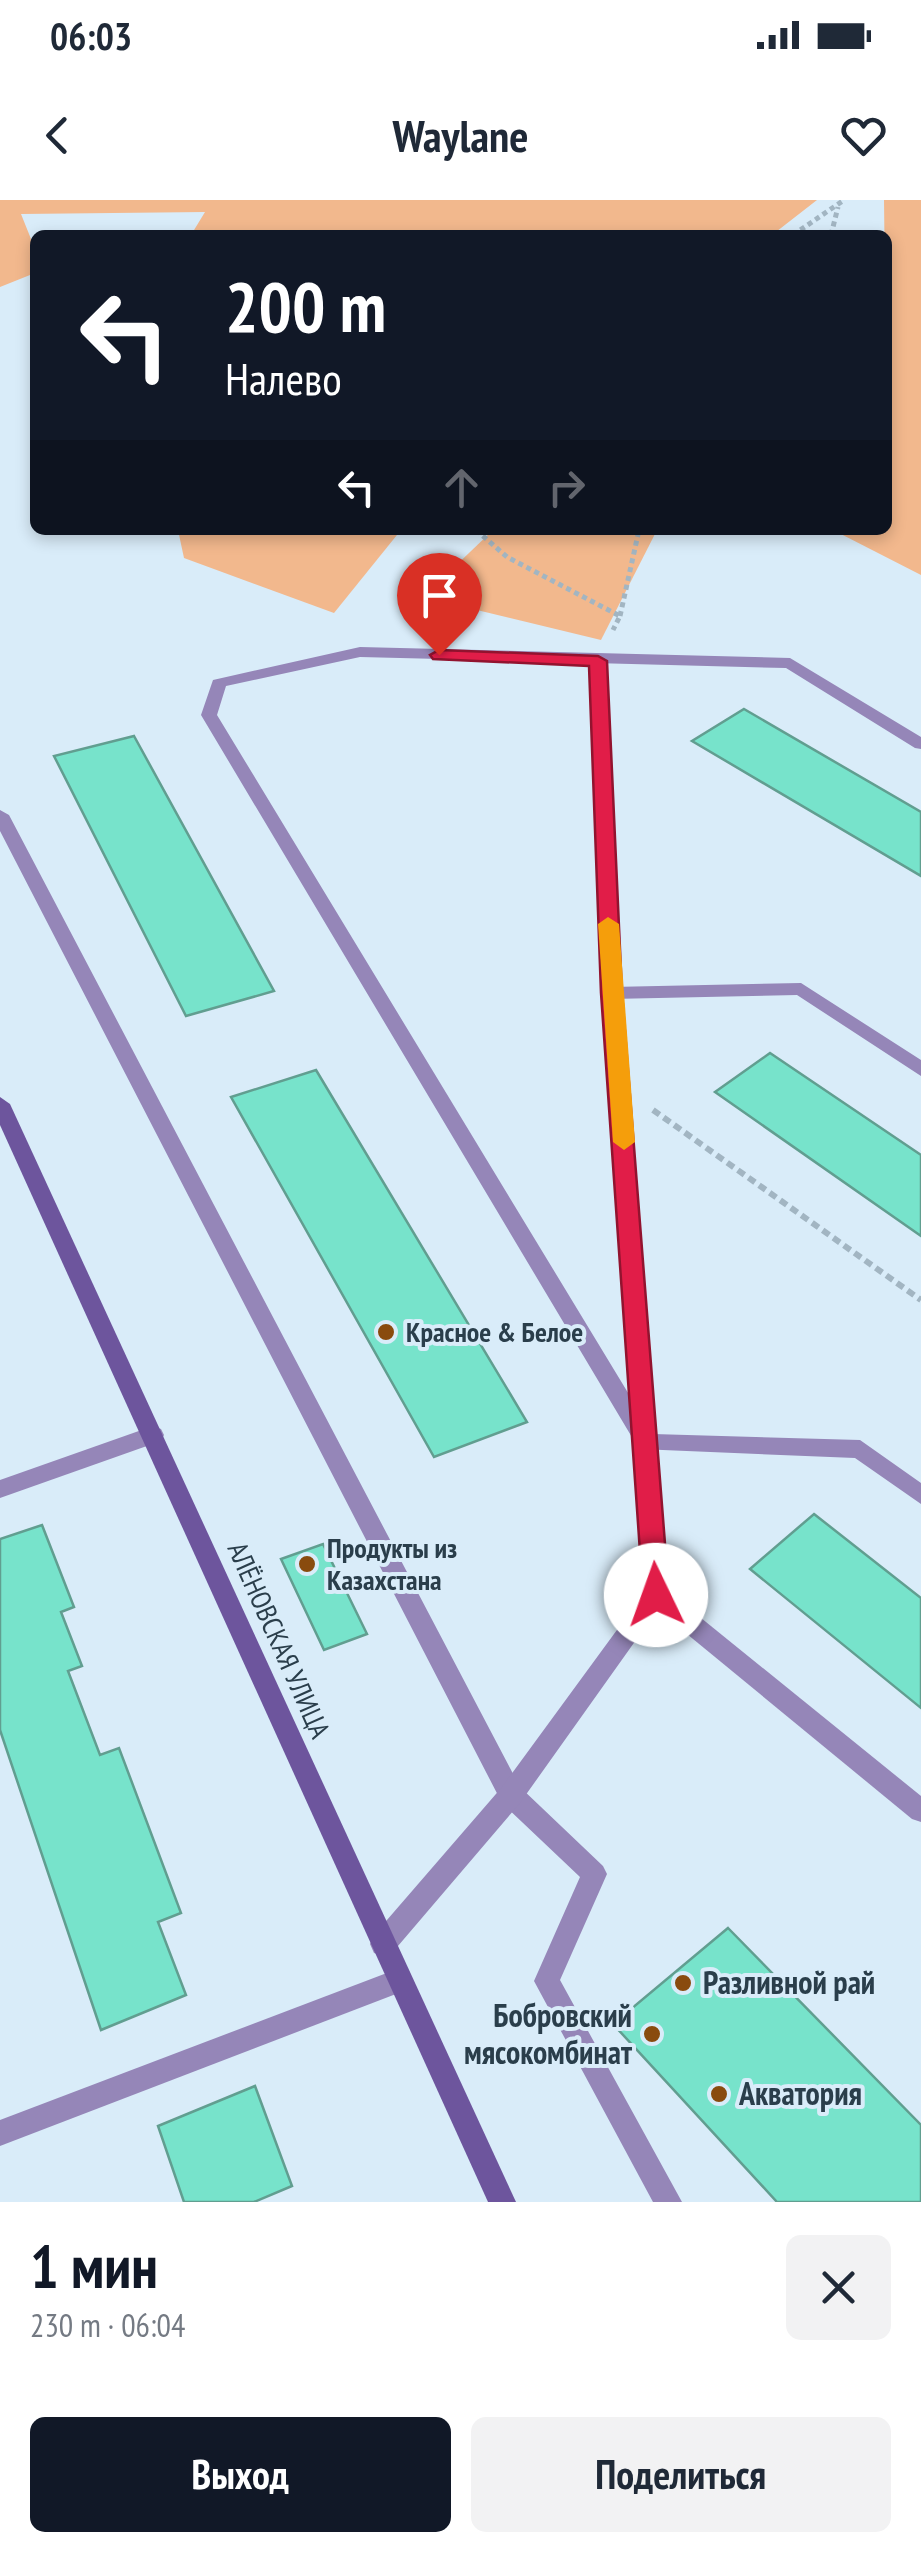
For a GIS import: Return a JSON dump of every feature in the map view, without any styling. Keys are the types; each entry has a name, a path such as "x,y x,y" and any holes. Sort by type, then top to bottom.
{"street":[{"path":"647,1444 209,715 218,683 360,652 790,663 921,744"},
{"path":"383,1944 511,1795 656,1595 611,993 598,661"},
{"path":"0,815 511,1795 594,1874 547,1981 668,2202"},
{"path":"611,993 800,989 921,1070"},
{"name":"АЛЁНОВСКАЯ УЛИЦА","path":"0,1104 502,2202"},
{"path":"0,1489 153,1435"},
{"path":"647,1444 860,1448 921,1495"},
{"path":"656,1595 921,1811"},
{"path":"0,2133 400,1980"}],"path":[{"path":"801,230 842,202"},
{"path":"833,230 842,202"},
{"path":"482,535 507,557 620,616"},
{"path":"598,661 620,616 638,535"},
{"path":"620,1087 921,1300"}],"shaded area":[{"path":"0,200 817,200 778,230 194,230 205,212 21,214 30,236 30,275 0,287"},
{"path":"884,200 921,200 921,575 843,535 892,535 892,230 884,230"},
{"path":"179,535 397,535 334,613 184,558"},
{"path":"488,535 654,535 601,640 423,597"}],"building":[{"path":"744,709 921,812 921,876 692,741"},
{"path":"134,736 274,991 186,1016 54,756"},
{"path":"770,1053 921,1155 921,1236 715,1092"},
{"path":"316,1070 527,1422 434,1457 231,1097"},
{"path":"814,1514 921,1598 921,1708 750,1569"},
{"path":"42,1525 74,1607 61,1612 82,1666 68,1671 100,1755 119,1748 181,1913 158,1922 186,1995 101,2030 0,1730 0,1539"},
{"path":"323,1544 367,1634 324,1650 281,1559"},
{"path":"728,1928 921,2125 921,2202 777,2202 613,2024"},
{"path":"255,2086 292,2186 254,2202 184,2202 158,2126"}],"slow traffic":[{"path":"608,924 624,1142"}],"place":[{"name":"Красное & Белое","path":"386,1332"},
{"name":"Продукты из Казахстана","path":"307,1564"},
{"name":"Разливной рай","path":"683,1983"},
{"name":"Бобровский мясокомбинат","path":"652,2034"},
{"name":"Акватория","path":"719,2094"}],"route":[{"path":"439,655 598,661 611,993 656,1595"}]}
